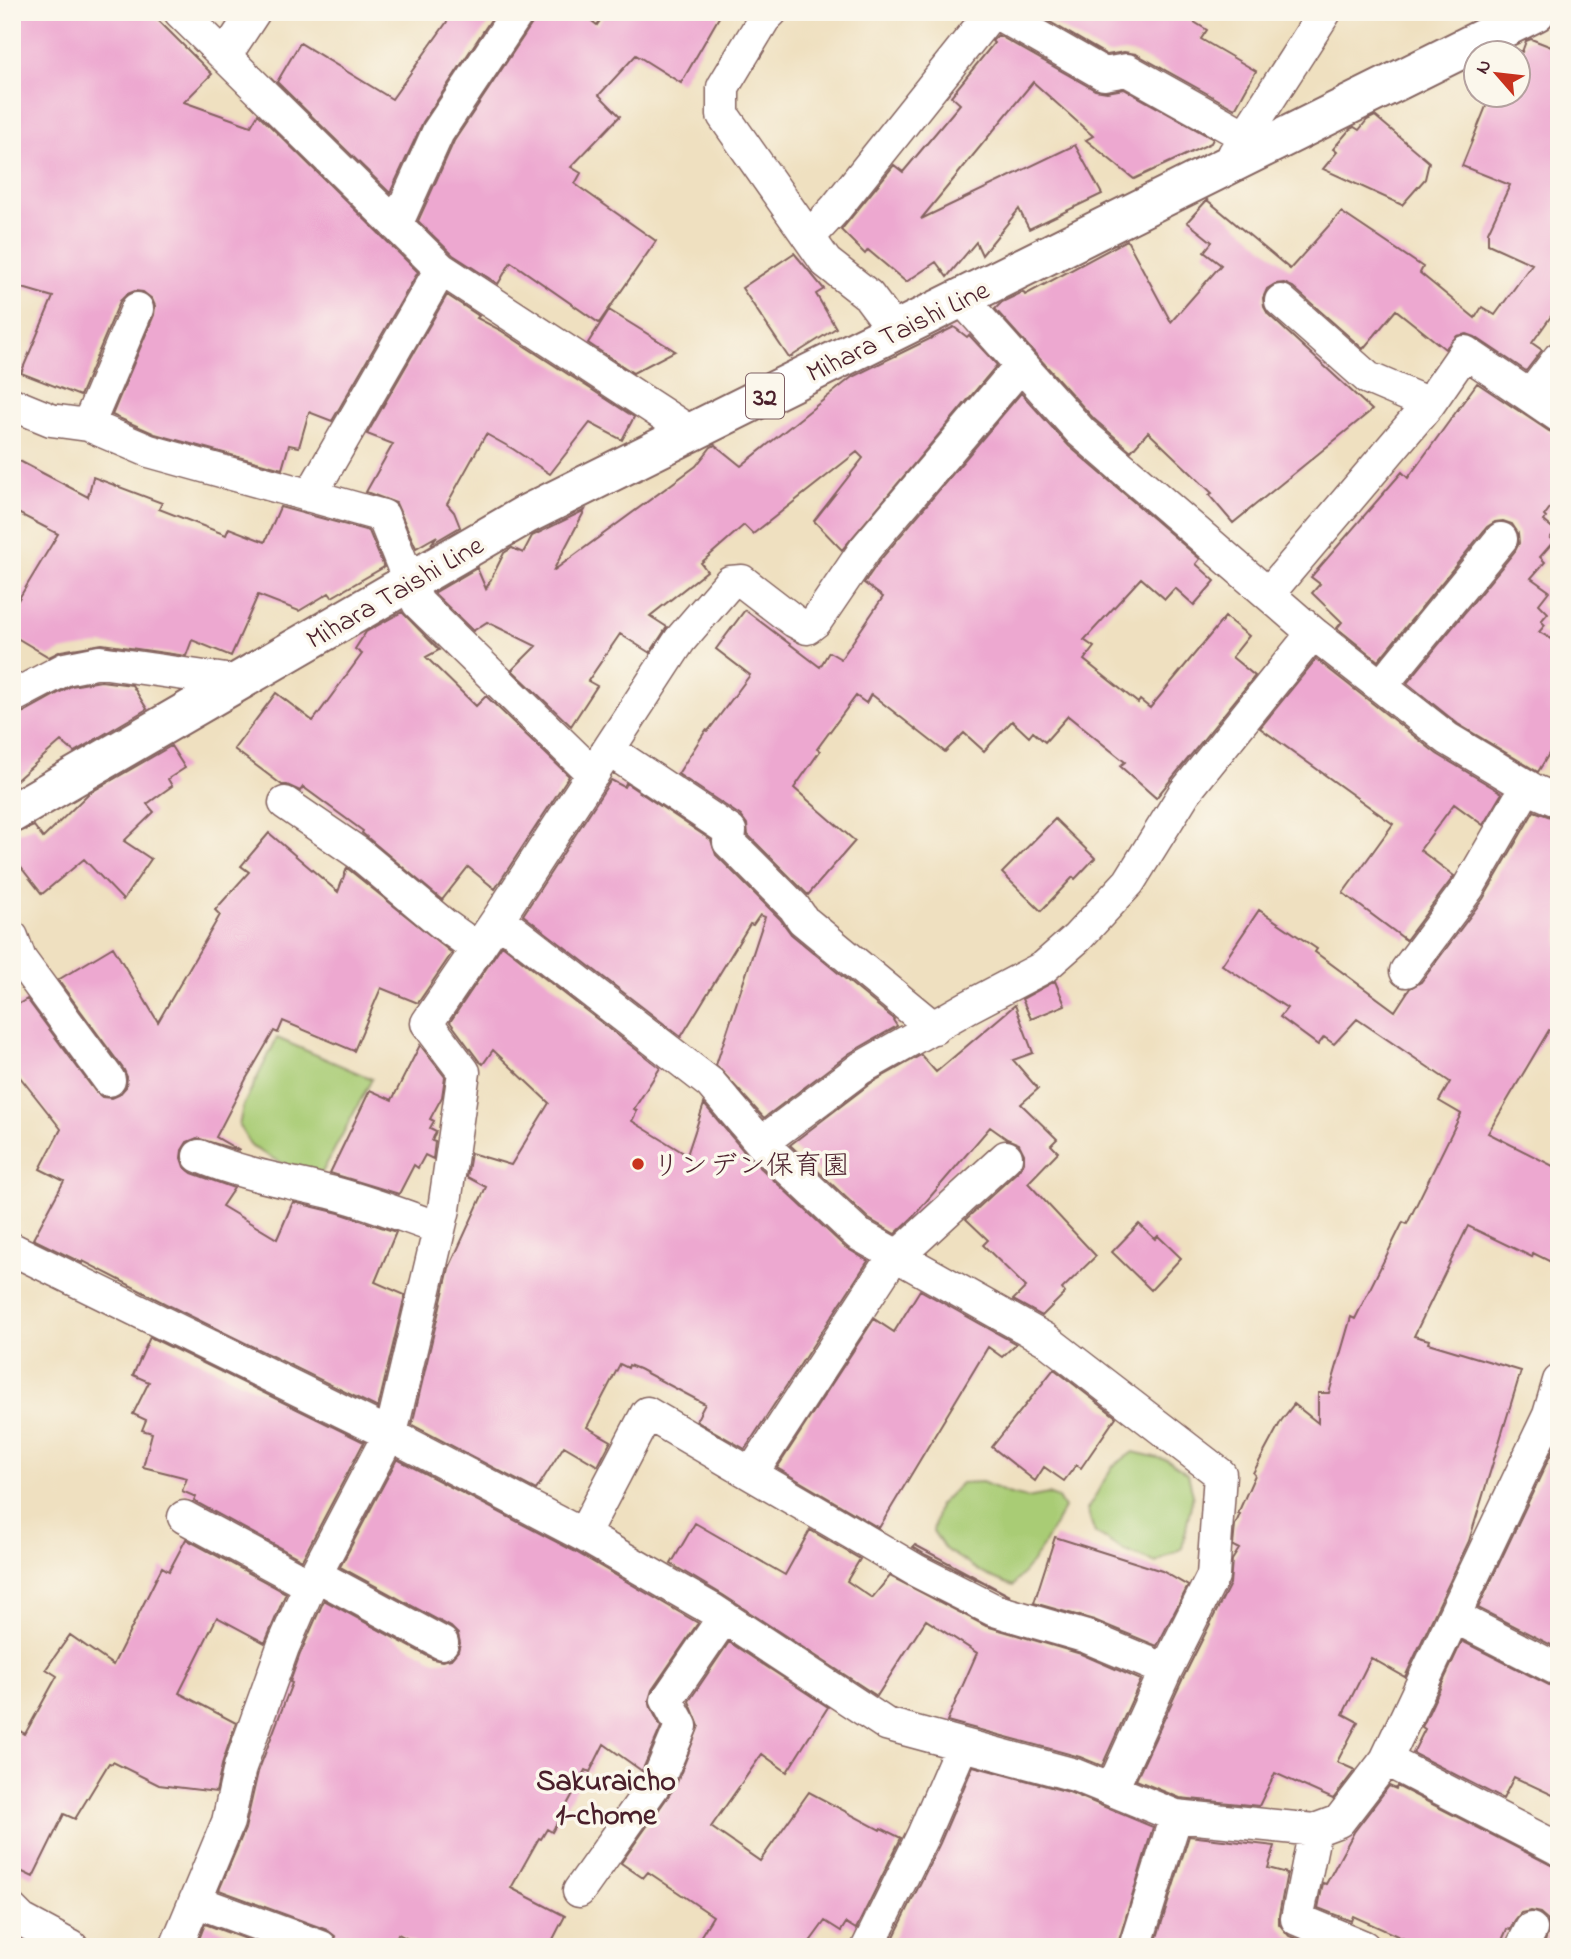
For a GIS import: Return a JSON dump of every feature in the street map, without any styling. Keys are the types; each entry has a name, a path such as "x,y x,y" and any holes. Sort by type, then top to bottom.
{"main road":[{"name":"Mihara Taishi Line","path":"12,813 525,515 961,298 1235,151 1536,12"}],"street":[{"path":"180,12 442,269 690,432"},
{"path":"225,56 254,12"},
{"path":"396,225 438,132 518,12"},
{"path":"809,237 835,209 993,12 1104,74 1127,70 1235,151 1325,12"},
{"path":"763,15 723,87 723,115 826,262 868,295 895,331"},
{"path":"310,496 442,269"},
{"path":"961,298 1081,432 1314,634 1448,739 1527,786 1559,801"},
{"path":"1281,301 1368,378 1429,404"},
{"path":"88,425 137,309"},
{"path":"1268,594 1429,404 1465,352 1559,416"},
{"path":"1530,396 1559,358"},
{"path":"176,1947 228,1822 240,1767 256,1716 313,1580 389,1434 439,1228 464,1072 427,1023 680,640 730,582 742,581 807,628 816,621 865,549 1021,365"},
{"path":"12,404 51,420 88,425 149,451 383,516 418,603 601,762 730,831 729,842 794,907 803,920 934,1028"},
{"path":"1381,686 1501,540"},
{"path":"761,1143 861,1068 1044,967 1077,938 1129,882 1185,792 1314,634"},
{"path":"12,697 65,669 100,662 240,682"},
{"path":"1406,971 1468,887 1527,786"},
{"path":"285,803 358,853 443,924 478,949"},
{"path":"498,919 710,1083 761,1143 858,1234 896,1258 1045,1339 1220,1474 1213,1576 1166,1670 1112,1789"},
{"path":"12,937 20,959 109,1080"},
{"path":"199,1156 221,1166 333,1193 439,1228"},
{"path":"752,1473 887,1266 1006,1157"},
{"path":"12,1249 389,1434 583,1535 723,1617 886,1724 1075,1775 1176,1816 1315,1830 1339,1821 1386,1760 1557,1397"},
{"path":"583,1535 647,1413 917,1571 994,1610 1087,1637 1166,1670"},
{"path":"184,1517 442,1643"},
{"path":"579,1891 659,1777 681,1726 667,1700 723,1617"},
{"path":"1455,1617 1559,1670"},
{"path":"869,1947 923,1835 962,1745"},
{"path":"1386,1760 1559,1849"},
{"path":"1135,1947 1176,1816"},
{"path":"1315,1830 1297,1919 1362,1946"},
{"path":"195,1901 321,1947"},
{"path":"12,1910 22,1920 72,1947"}],"green space":[{"path":"277,1038 372,1079 317,1182 252,1147 239,1126 243,1106"},
{"path":"1133,1452 1167,1460 1188,1474 1193,1495 1182,1548 1156,1563 1125,1551 1095,1533 1087,1510 1112,1467"},
{"path":"982,1482 1027,1498 1048,1494 1058,1498 1064,1508 1040,1551 1013,1586 986,1575 945,1549 933,1531 939,1505 961,1483"}],"building":[{"path":"12,12 150,12 212,74 184,102 251,126 258,114 418,272 332,421 309,412 299,447 289,445 282,469 155,434 112,415 154,315 155,306 152,299 143,292 127,294 120,301 80,396 21,373 53,297 12,285"},
{"path":"454,12 496,12 423,122 390,193 277,82 300,43 392,99"},
{"path":"536,12 580,12 597,25 606,12 722,12 681,83 636,55 599,95 620,116 571,167 581,173 575,184 656,241 599,323 511,262 498,284 453,255 418,221 454,141 533,22"},
{"path":"1033,12 1178,12 1207,30 1201,39 1256,71 1235,109 1136,54 1124,52 1107,55"},
{"path":"998,35 1095,90 1107,92 1124,89 1213,139 1211,143 1134,179 1086,140 1093,136 1033,82 921,219 1075,145 1102,194 1029,229 1019,209 982,255 976,242 947,277 936,262 906,282 868,250 865,254 841,230 894,165 903,172 960,104 951,96"},
{"path":"1532,39 1559,50 1559,305 1532,343 1542,350 1526,371 1467,334 1457,336 1445,349 1396,310 1363,349 1293,287 1284,283 1275,284 1267,289 1263,298 1268,314 1372,410 1233,523 1209,495 1212,493 1148,432 1131,451 1094,419 995,309 1002,302 1023,292 1025,295 1127,240 1171,322 1221,265 1204,252 1212,242 1187,222 1207,200 1290,269 1341,212 1423,267 1420,273 1475,318 1482,307 1495,315 1532,264 1488,244 1488,232 1510,185 1462,166 1485,108 1532,108"},
{"path":"1375,116 1429,162 1425,179 1402,205 1323,169 1337,152 1333,149 1350,129 1354,127 1359,130 1367,120"},
{"path":"794,253 824,289 816,294 836,328 789,358 742,288"},
{"path":"447,295 479,316 477,318 500,330 634,417 622,440 590,423 550,474 486,434 447,504 454,512 460,527 431,544 437,536 416,548 396,503 366,492 393,444 367,434"},
{"path":"609,310 675,351 633,373 588,343"},
{"path":"954,327 967,337 969,335 997,365 842,550 814,521 863,458 857,452 753,534 744,525 701,563 707,571 650,616 667,627 650,653 620,634 588,681 597,686 571,726 512,670 536,646 487,622 473,631 434,593 477,568 486,589 504,553 512,548 523,553 532,536 585,510 553,571 696,466 711,447 715,445 741,466 852,377"},
{"path":"1477,383 1549,431 1559,434 1559,496 1544,516 1544,521 1556,531 1550,538 1554,541 1540,557 1545,562 1531,578 1549,591 1539,604 1548,613 1541,621 1545,625 1539,632 1559,643 1559,737 1538,772 1458,724 1407,683 1515,551 1519,543 1518,533 1512,524 1503,521 1487,527 1378,661 1337,628 1342,622 1312,593 1320,584 1311,577 1402,472 1408,478"},
{"path":"1021,393 1069,446 1200,559 1196,564 1215,581 1194,605 1175,588 1165,599 1141,578 1084,640 1094,647 1084,660 1138,703 1140,700 1150,708 1225,617 1249,636 1232,657 1255,676 1156,798 1120,766 1125,762 1068,716 1045,742 1033,732 1029,737 1012,721 984,751 964,733 945,752 871,694 866,703 856,696 817,749 820,751 794,788 855,841 808,895 748,835 747,824 741,816 678,774 706,730 708,731 750,675 716,649 745,610 820,667 829,652 841,659 883,597 864,583 880,560"},
{"path":"12,457 88,497 93,477 162,503 159,509 226,535 229,528 265,542 280,507 369,531 384,567 332,597 329,593 299,611 258,595 231,656 192,640 186,656 102,644 61,651 49,657 12,635 12,610 58,534 12,510"},
{"path":"402,612 439,650 426,657 476,706 486,696 569,776 495,889 468,867 442,900 362,833 363,831 303,787 300,791 282,785 234,749 276,693 313,721 362,654 355,649 366,632"},
{"path":"1316,659 1437,754 1502,793 1483,825 1454,804 1420,850 1454,876 1406,940 1343,893 1393,824 1260,728"},
{"path":"101,681 132,685 147,709 74,752 61,741 12,784 12,724 22,713 71,686"},
{"path":"171,746 185,768 168,779 172,786 147,804 154,812 124,841 151,859 123,900 84,859 42,894 12,856 12,835 34,826 43,838 88,794"},
{"path":"611,780 624,787 626,783 711,840 716,855 780,919 791,934 894,1019 897,1026 850,1053 764,1118 716,1065 765,917 760,915 753,925 750,924 681,1037 523,915"},
{"path":"1534,811 1559,820 1559,1035 1549,1030 1488,1133 1559,1169 1559,1266 1533,1253 1532,1257 1468,1226 1414,1336 1429,1340 1428,1343 1521,1371 1469,1541 1405,1677 1371,1658 1343,1714 1358,1722 1337,1762 1355,1770 1333,1799 1275,1773 1259,1806 1180,1798 1136,1780 1230,1584 1232,1560 1239,1549 1233,1546 1235,1525 1255,1475 1253,1473 1281,1421 1294,1404 1318,1423 1318,1393 1329,1393 1351,1317 1355,1319 1403,1222 1407,1224 1461,1114 1439,1101 1450,1082 1357,1019 1334,1044 1324,1037 1318,1045 1280,1017 1287,1008 1222,965 1259,910 1317,949 1315,952 1395,1011 1410,988 1421,982 1483,899"},
{"path":"1055,819 1095,858 1041,911 1002,873"},
{"path":"269,833 338,892 347,868 452,953 418,1003 381,988 354,1051 283,1021 278,1033 274,1031 246,1079 216,1137 240,1151 197,1138 187,1142 182,1150 184,1167 192,1173 234,1188 222,1206 277,1239 293,1202 339,1213 396,1232 375,1282 405,1295 378,1408 83,1261 82,1263 33,1239 64,1181 40,1169 61,1129 12,1067 12,1008 27,999 95,1091 102,1097 112,1098 119,1095 126,1087 127,1077 124,1070 58,980 113,947 158,1022 220,915 215,910 249,872 241,866"},
{"path":"502,945 660,1068 634,1109 637,1111 632,1121 687,1155 704,1104 748,1156 845,1247 868,1261 745,1449 696,1421 705,1404 639,1369 620,1364 587,1427 611,1441 598,1466 564,1446 536,1490 412,1425 449,1268 486,1187 467,1177 471,1153 511,1165 549,1103 493,1050 483,1064 479,1061 450,1022"},
{"path":"1055,981 1065,1005 1031,1019 1022,999"},
{"path":"1015,1005 1033,1053 1013,1060 1038,1089 1021,1104 1057,1139 1051,1145 1058,1152 1028,1183 1096,1256 1062,1289 1065,1293 1042,1316 1013,1300 1026,1287 983,1245 988,1240 966,1219 1019,1170 1024,1162 1024,1154 1019,1144 990,1127 895,1234 869,1219 790,1145 871,1083 921,1055 936,1072"},
{"path":"420,1045 445,1077 442,1097 430,1119 434,1121 430,1128 436,1131 432,1141 435,1142 433,1159 425,1155 418,1168 414,1165 399,1194 330,1173 370,1090 392,1100"},
{"path":"1139,1224 1155,1239 1158,1236 1181,1258 1151,1290 1112,1252"},
{"path":"920,1290 1016,1344 1002,1357 988,1347 879,1528 777,1468 874,1319 894,1332"},
{"path":"150,1337 364,1442 302,1560 194,1501 196,1497 182,1491 187,1478 143,1467 152,1433 142,1430 146,1420 133,1414 149,1382 133,1375"},
{"path":"1054,1369 1116,1417 1081,1468 1076,1465 1064,1481 1044,1467 1035,1481 992,1447"},
{"path":"1559,1437 1559,1649 1478,1608"},
{"path":"397,1459 574,1551 698,1623 652,1690 649,1700 661,1727 642,1771 604,1744 590,1772 586,1770 552,1832 547,1829 541,1839 539,1838 511,1888 565,1916 549,1947 423,1947 398,1934 393,1947 339,1947 335,1936 327,1930 219,1890 245,1829 258,1772 292,1683 290,1682 300,1654 324,1600 433,1659 451,1659 458,1651 458,1634 451,1627 340,1567"},
{"path":"695,1523 785,1575 810,1530 860,1559 847,1581 872,1598 890,1576 986,1626 1081,1654 1141,1680 1102,1766 1080,1757 947,1721 977,1653 926,1620 877,1696 671,1564"},
{"path":"1055,1537 1162,1571 1188,1586 1157,1646 1094,1620 1034,1603"},
{"path":"186,1539 286,1593 265,1643 217,1617 179,1693 236,1723 216,1792 159,1785 113,1762 109,1763 75,1819 64,1814 33,1877 12,1867 12,1748 20,1731 25,1734 57,1676 46,1669 70,1635 113,1665 162,1567 169,1571"},
{"path":"915,1545 1010,1596 926,1555 913,1547"},
{"path":"1462,1641 1559,1688 1559,1798 1514,1777 1503,1799 1413,1753 1425,1729 1422,1727"},
{"path":"729,1642 828,1707 787,1772 762,1754 711,1827 760,1861 809,1792 880,1830 881,1828 901,1838 856,1929 846,1923 841,1931 825,1921 806,1947 694,1947 713,1916 648,1872 643,1878 621,1863 676,1785 699,1726 689,1701"},
{"path":"973,1766 1069,1792 1153,1827 1117,1947 889,1947 940,1843"},
{"path":"1389,1786 1396,1789 1397,1786 1559,1867 1559,1947 1544,1945 1549,1929 1547,1919 1540,1913 1531,1911 1521,1913 1510,1930 1507,1929 1499,1947 1422,1947 1353,1916 1351,1921 1318,1908 1323,1883 1326,1884 1354,1832"},
{"path":"1189,1836 1275,1846 1268,1868 1287,1873 1279,1924 1289,1936 1316,1947 1154,1947"},
{"path":"205,1924 267,1947 196,1947"}],"place":[{"name":"リンデン保育園","path":"638,1164"}],"district":[{"name":"Sakuraicho 1-chome","path":"606,1797"}]}
